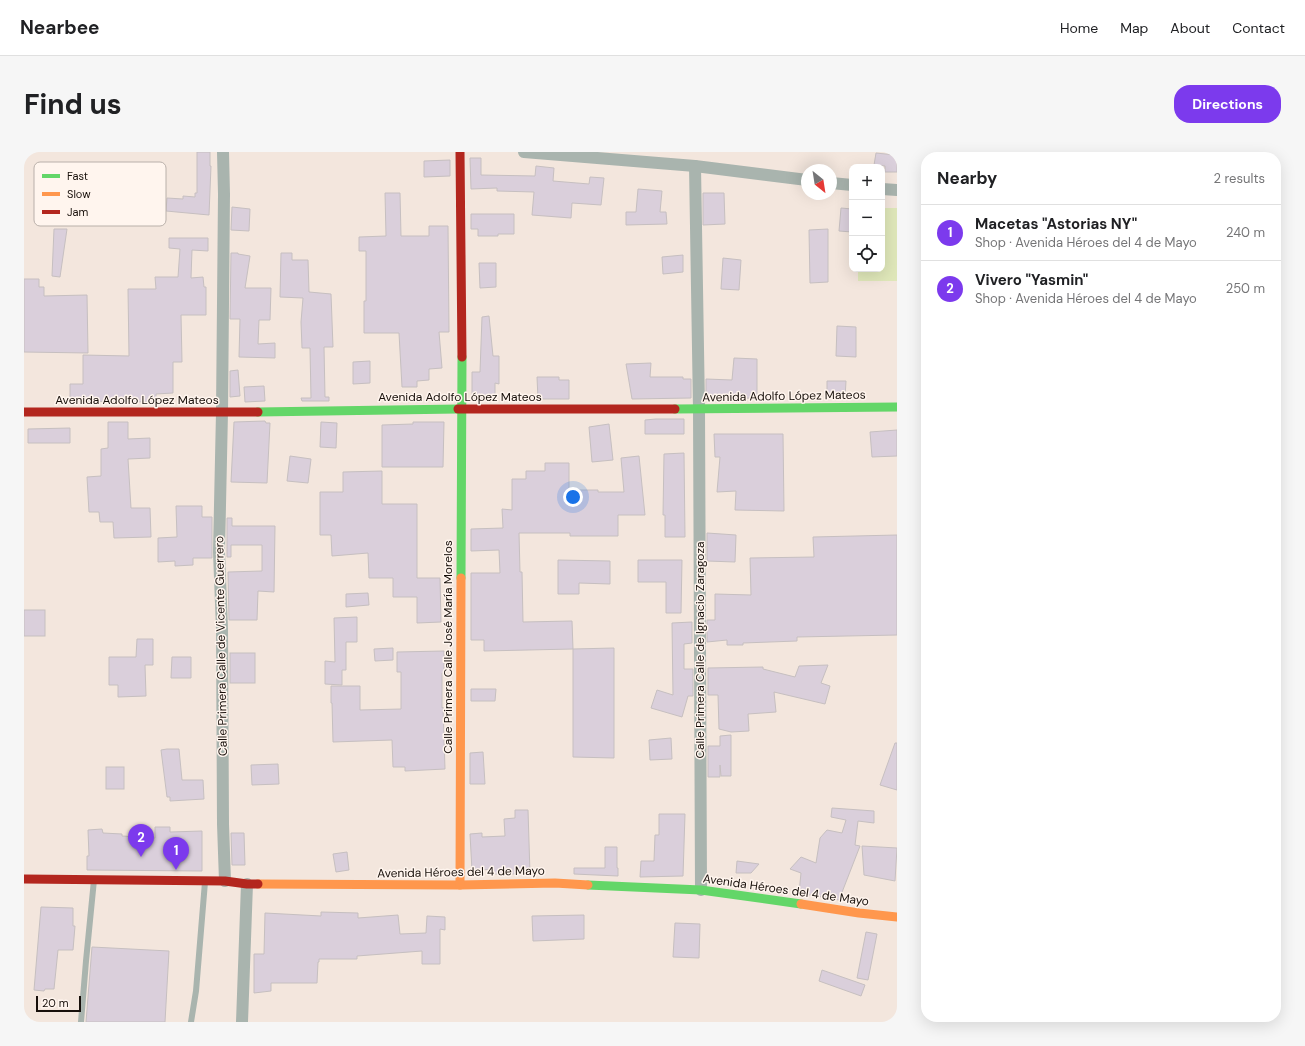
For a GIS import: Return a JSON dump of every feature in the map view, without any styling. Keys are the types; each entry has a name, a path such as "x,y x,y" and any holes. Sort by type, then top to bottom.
{"street":[{"name":"Calle Primera Calle de Vicente Guerrero","path":"223,152 222,412 219,552 222,629 223,824 225,881"},
{"name":"Calle Primera Calle José María Morelos","path":"460,152 462,293 460,885"},
{"path":"524,152 696,166 801,179"},
{"name":"Calle Primera Calle de Ignacio Zaragoza","path":"696,166 702,890"},
{"path":"837,184 849,185"},
{"path":"885,189 897,190"},
{"name":"Avenida Adolfo López Mateos","path":"24,412 897,407"},
{"name":"Avenida Héroes del 4 de Mayo","path":"24,879 225,881 247,884 460,885 555,883 702,890 859,913 897,917"},
{"path":"242,1022 247,884"}],"lane":[{"path":"81,1022 95,879"},
{"path":"191,1022 196,991 205,882"}],"green space":[{"path":"885,208 897,208 897,281 858,281 858,272 885,272"}],"building":[{"path":"197,152 210,152 211,166 209,215 166,211 167,198 183,199 183,196 195,197 195,193 197,193"},
{"path":"876,153 895,155 895,157 897,157 897,172 885,172 885,164 874,164"},
{"path":"470,158 481,158 481,175 535,176 536,166 554,168 553,181 589,184 590,177 604,178 601,205 572,203 571,218 532,215 534,192 497,191 497,188 471,189"},
{"path":"450,160 450,176 424,177 424,161"},
{"path":"638,189 662,191 660,212 666,212 667,224 626,225 626,212 636,212"},
{"path":"385,193 400,193 401,236 429,236 429,226 448,226 449,332 439,332 442,368 429,369 429,380 417,381 417,387 402,387 399,333 364,333 364,301 366,301 366,251 359,251 359,237 386,236"},
{"path":"703,193 724,193 725,224 703,225"},
{"path":"232,207 250,209 249,231 231,230"},
{"path":"841,208 849,209 849,232 839,231"},
{"path":"471,214 514,214 514,234 478,236 478,229 471,229"},
{"path":"54,229 67,229 60,277 52,276"},
{"path":"828,229 828,282 810,283 809,230"},
{"path":"169,238 208,238 208,251 192,250 191,278 203,277 204,287 206,287 206,315 181,315 182,362 173,362 173,393 156,394 156,402 70,401 70,384 83,384 83,355 129,356 128,289 156,289 155,277 178,277 180,249 169,248"},
{"path":"231,253 250,256 245,288 271,288 270,320 259,320 258,344 275,343 275,358 239,357 240,319 230,319"},
{"path":"281,253 292,253 292,260 308,260 309,292 331,294 333,347 324,347 325,397 329,397 329,401 302,401 301,398 311,398 310,348 302,348 301,322 303,298 280,297"},
{"path":"683,255 683,272 663,274 662,257"},
{"path":"723,258 741,260 739,290 721,289"},
{"path":"479,263 496,263 496,287 480,288"},
{"path":"24,279 39,279 39,287 44,287 44,296 87,295 88,353 24,352"},
{"path":"489,316 493,356 499,356 499,384 495,383 495,399 472,399 472,372 480,372 482,317"},
{"path":"837,326 856,327 856,357 836,356"},
{"path":"734,358 757,359 757,398 706,399 706,379 732,380"},
{"path":"370,361 370,383 353,384 353,362"},
{"path":"651,363 650,377 683,377 683,379 691,379 691,398 632,399 626,364"},
{"path":"238,370 240,396 230,397 230,371"},
{"path":"537,377 559,377 559,380 569,380 569,399 538,399"},
{"path":"827,381 846,381 845,398 827,398"},
{"path":"264,386 265,401 245,402 244,387"},
{"path":"684,419 684,434 645,434 645,420"},
{"path":"265,421 266,423 270,423 267,483 231,482 234,422"},
{"path":"108,422 128,422 128,439 150,438 150,458 128,459 131,508 150,508 151,537 114,538 113,522 100,522 99,512 89,512 87,477 101,476 101,449 108,448"},
{"path":"321,422 337,423 336,448 320,447"},
{"path":"413,422 444,422 443,467 382,467 382,425 413,424"},
{"path":"609,424 613,460 592,462 589,427"},
{"path":"70,428 70,443 28,443 28,429"},
{"path":"897,430 897,456 872,457 870,432"},
{"path":"714,434 783,434 784,511 735,510 736,491 717,492 720,457 715,457"},
{"path":"684,453 685,537 665,537 665,515 663,515 664,454"},
{"path":"290,456 311,459 308,483 287,481"},
{"path":"639,456 645,515 618,515 618,536 570,536 570,533 519,533 520,572 522,572 523,622 572,621 573,649 484,651 484,640 471,640 471,573 500,573 499,550 471,551 471,529 503,528 502,509 512,510 512,479 526,479 526,471 545,471 545,463 569,463 569,490 624,492 621,458"},
{"path":"382,471 382,504 417,504 417,578 440,578 441,622 417,623 417,597 393,597 393,578 369,578 368,553 332,556 331,535 320,535 320,492 343,492 343,472"},
{"path":"176,506 202,506 202,517 212,517 212,558 193,558 193,565 175,566 175,561 158,562 158,538 177,537"},
{"path":"227,518 232,518 232,526 275,526 274,592 258,591 257,620 229,620 228,572 262,571 262,545 231,545 231,557 227,557"},
{"path":"707,533 736,535 735,562 707,561"},
{"path":"897,535 897,635 797,637 797,641 743,643 743,645 727,645 727,640 707,642 707,620 715,620 715,594 751,595 750,558 814,557 813,537"},
{"path":"558,560 610,561 610,584 579,583 579,594 558,594"},
{"path":"638,560 682,560 681,613 666,613 666,582 638,582"},
{"path":"368,593 369,605 346,607 346,594"},
{"path":"24,610 45,610 45,636 24,636"},
{"path":"357,617 357,642 346,642 346,670 342,670 342,685 325,684 325,661 335,662 334,618"},
{"path":"692,622 692,643 684,644 684,669 693,669 693,696 688,696 682,717 651,708 657,690 673,695 672,623"},
{"path":"137,639 153,639 153,665 145,665 146,696 118,697 118,685 109,685 109,657 136,657"},
{"path":"393,648 393,660 375,661 374,649"},
{"path":"614,648 614,758 573,757 573,649"},
{"path":"444,651 444,673 442,673 442,708 443,707 445,769 405,771 405,767 393,767 392,740 333,742 331,686 360,686 360,710 401,709 401,672 397,672 397,652"},
{"path":"230,653 255,653 255,683 230,683"},
{"path":"172,657 191,657 191,678 171,678"},
{"path":"828,665 821,683 830,686 825,704 774,692 776,712 748,714 749,731 731,732 719,729 718,695 708,695 708,668 763,667 763,669 795,677 799,666"},
{"path":"471,689 496,689 495,701 471,701"},
{"path":"731,735 731,776 721,776 720,765 720,777 708,777 708,746 720,746 720,736"},
{"path":"671,738 672,759 650,760 649,740"},
{"path":"895,743 897,743 897,790 880,785"},
{"path":"179,749 182,780 203,780 204,799 170,801 170,797 167,797 161,750"},
{"path":"483,752 485,784 470,784 470,753"},
{"path":"278,764 279,784 252,785 251,765"},
{"path":"106,767 124,767 124,789 106,789"},
{"path":"832,808 874,811 874,823 858,821 855,845 860,846 839,900 799,893 801,873 790,869 801,857 816,863 820,838 827,830 842,833 846,820 831,817"},
{"path":"515,810 528,810 530,874 492,874 492,869 472,871 470,834 482,833 482,837 505,836 504,819 515,818"},
{"path":"659,814 685,814 683,876 640,877 641,861 654,861 655,835 659,835"},
{"path":"155,827 170,827 170,832 202,831 202,871 87,870 87,856 89,856 88,830 102,829 103,833 155,838"},
{"path":"231,833 244,833 245,865 232,865"},
{"path":"862,846 897,848 895,881 864,875"},
{"path":"605,847 617,847 618,876 574,874 574,868 605,868"},
{"path":"347,852 349,870 336,872 333,854"},
{"path":"737,861 759,864 751,873 736,873"},
{"path":"41,907 73,908 73,926 75,926 73,950 58,950 54,989 45,989 44,991 34,990"},
{"path":"321,912 358,913 358,918 398,915 400,934 426,933 427,916 445,917 445,930 440,929 440,964 422,964 422,951 357,956 357,959 319,959 317,983 271,983 271,991 254,993 254,954 264,954 265,913 321,916"},
{"path":"584,915 584,939 533,941 532,916"},
{"path":"675,923 700,924 699,958 673,957"},
{"path":"866,932 877,934 868,980 857,978"},
{"path":"92,947 169,951 165,1022 86,1022"},
{"path":"822,970 865,985 861,996 819,981"}],"traffic: fast":[{"path":"461,578 462,357"},
{"path":"675,409 897,407"},
{"path":"258,412 458,409"},
{"path":"588,885 701,890 801,904"}],"traffic: slow":[{"path":"460,885 461,578"},
{"path":"258,884 460,885 555,883 588,885"},
{"path":"801,904 897,917"}],"traffic: jam":[{"path":"460,152 462,357"},
{"path":"458,409 675,409"},
{"path":"24,412 258,412"},
{"path":"24,879 225,881 258,884"}],"place":[{"name":"Vivero \"Yasmin\"","path":"141,857"},
{"name":"Macetas \"Astorias NY\"","path":"176,870"}]}
